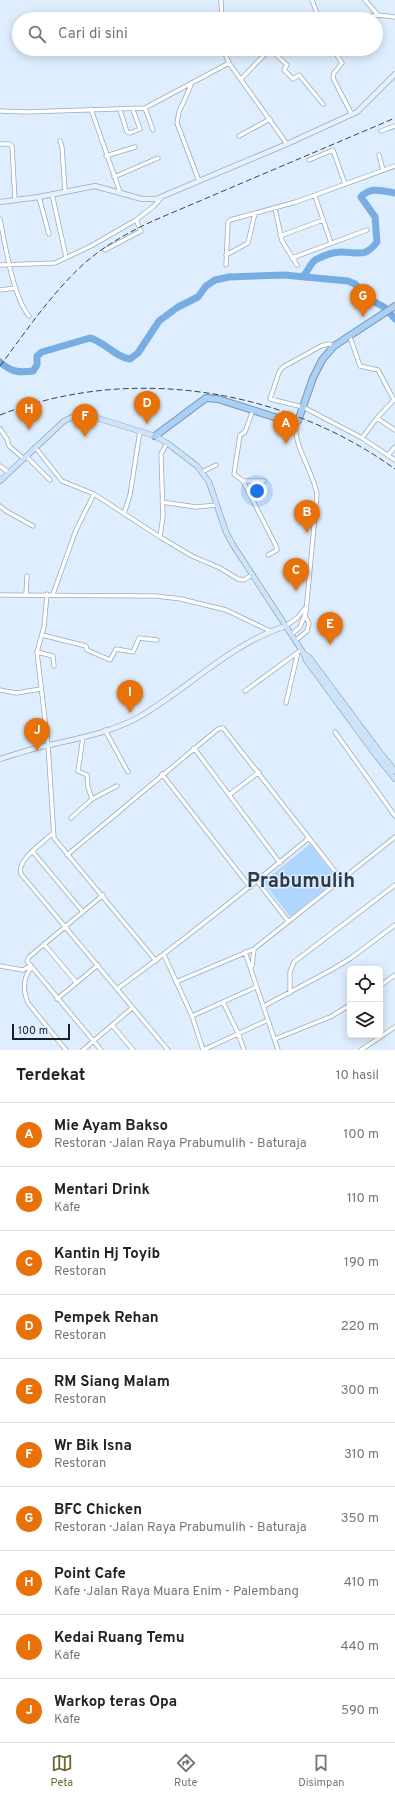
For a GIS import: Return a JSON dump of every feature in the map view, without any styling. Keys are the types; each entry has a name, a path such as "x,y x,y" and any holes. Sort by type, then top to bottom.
{"highway":[{"path":"154,436 206,398 218,399 295,423 298,421 313,378 322,360 334,346 350,337 393,307"}],"main road":[{"path":"0,481 68,417 80,413 154,436 182,453 202,472 209,482 226,532 233,545 253,574 301,652 375,754 395,779"},
{"path":"301,652 309,657 395,771"}],"street":[{"path":"222,0 222,12"},
{"path":"312,0 316,12"},
{"path":"365,0 375,12"},
{"path":"383,16 395,17"},
{"path":"226,56 229,63 287,144"},
{"path":"241,79 263,56"},
{"path":"277,56 287,65 284,69 285,71 293,79 299,76 323,104"},
{"path":"338,56 342,63 334,73 333,78 352,115"},
{"path":"0,111 26,112 91,109 133,110 146,108 191,85 229,63"},
{"path":"0,202 39,197 95,186 142,199 150,200 162,197 352,115 361,110 395,74"},
{"path":"191,85 179,112 177,124 198,181"},
{"path":"146,108 153,130"},
{"path":"91,109 106,156 120,192"},
{"path":"120,110 127,132 130,133 140,129 133,110"},
{"path":"239,136 270,119"},
{"path":"381,131 395,126"},
{"path":"60,141 62,147 65,192"},
{"path":"0,144 9,144 12,148 15,200"},
{"path":"106,156 135,147"},
{"path":"309,160 333,150 345,184"},
{"path":"379,155 383,170"},
{"path":"114,177 158,158"},
{"path":"226,265 229,221 315,196 395,166"},
{"path":"52,194 66,257"},
{"path":"315,196 331,243"},
{"path":"39,197 49,234"},
{"path":"0,265 39,262 50,264 91,246 136,220 154,206 162,197"},
{"path":"275,208 280,236 297,265"},
{"path":"226,255 248,243 255,214"},
{"path":"0,219 21,305 29,316"},
{"path":"105,250 141,231 136,220"},
{"path":"280,236 323,220"},
{"path":"292,258 367,230"},
{"path":"0,290 16,288"},
{"path":"350,337 360,366 378,369 394,400 377,418 362,438"},
{"path":"334,346 328,344 321,346 283,366 279,372 270,399 303,406 362,438 395,460"},
{"path":"253,410 245,432 240,435 234,474 243,481 277,548 268,555"},
{"path":"377,418 395,430"},
{"path":"295,423 296,440 312,475 317,494 306,607 306,616 309,623 307,631 295,641"},
{"path":"0,430 8,439 9,446 50,480"},
{"path":"124,514 130,495 140,431"},
{"path":"160,537 163,516 161,454 167,443"},
{"path":"35,447 62,481 94,494 192,556 220,568 238,579 244,580 253,574"},
{"path":"388,454 395,447"},
{"path":"202,472 216,465"},
{"path":"0,466 8,472"},
{"path":"243,481 264,481"},
{"path":"53,594 76,530 94,494"},
{"path":"162,502 196,508 217,505"},
{"path":"0,506 33,526"},
{"path":"26,594 27,576"},
{"path":"48,594 44,627 37,652 48,745 53,833 56,842 103,895 156,961"},
{"path":"0,595 53,594 156,596 181,599 226,610 270,631"},
{"path":"0,759 48,745 83,737 139,717 234,650 270,631 286,626 298,617 306,607"},
{"path":"291,635 300,627 306,616"},
{"path":"42,634 86,646 87,650 110,660 116,649 133,652 139,638 158,640"},
{"path":"37,652 53,656 54,666"},
{"path":"245,691 301,652"},
{"path":"286,702 301,652"},
{"path":"0,690 16,693 41,689"},
{"path":"68,855 162,774 218,729 223,728 310,838 341,880"},
{"path":"105,730 128,772"},
{"path":"335,732 395,816"},
{"path":"83,737 78,771 87,775 88,787 92,799"},
{"path":"194,748 280,863"},
{"path":"229,795 258,772"},
{"path":"162,774 250,887"},
{"path":"70,818 92,799 117,786"},
{"path":"53,833 21,865 21,874 66,926 168,1050"},
{"path":"176,982 254,949 395,837"},
{"path":"117,989 164,955 187,935 250,887 310,838"},
{"path":"33,852 83,912"},
{"path":"257,881 288,921"},
{"path":"290,993 290,972 294,962 394,886"},
{"path":"101,1050 57,999 27,961 28,958 44,944 103,895"},
{"path":"264,1006 351,958 395,925"},
{"path":"44,944 76,982"},
{"path":"252,969 254,949"},
{"path":"245,952 252,969 256,987 264,1006 278,1050"},
{"path":"164,955 192,1016 203,1050 268,1020"},
{"path":"57,999 98,965"},
{"path":"0,966 23,970 31,967"},
{"path":"31,967 25,983 25,993 28,1002 66,1050"},
{"path":"383,984 395,975"},
{"path":"192,1016 256,987"},
{"path":"222,1002 238,1033 244,1050"},
{"path":"275,1039 330,1017 347,1007"},
{"path":"83,1050 132,1008"},
{"path":"112,1025 133,1050"},
{"path":"362,1050 395,1027"}],"shaded area":[{"path":"310,844 337,879 290,917 263,882"}],"waterway":[{"path":"303,276 317,259 338,252 361,253 373,247 377,242 375,217 361,197 368,191 373,190 395,193"},
{"path":"0,362 15,371 33,371 37,365 37,356 42,352 90,338 125,358 130,359 138,353 159,321 178,307 198,297 206,286 215,280 229,277 284,275 348,281 355,284 369,299 384,307 395,319"}],"railway":[{"path":"0,366 41,311 63,285 87,261 111,243 155,220 395,118"},
{"path":"0,415 49,399 100,391 152,388 204,392 255,403 304,419 351,441 395,469"}],"place":[{"name":"BFC Chicken","path":"363,317"},
{"name":"Pempek Rehan","path":"147,424"},
{"name":"Point Cafe","path":"29,430"},
{"name":"Wr Bik Isna","path":"85,437"},
{"name":"Mie Ayam Bakso","path":"286,444"},
{"name":"Mentari Drink","path":"307,533"},
{"name":"Kantin Hj Toyib","path":"296,591"},
{"name":"RM Siang Malam","path":"330,645"},
{"name":"Kedai Ruang Temu","path":"130,713"},
{"name":"Warkop teras Opa","path":"37,751"}],"district":[{"name":"Prabumulih","path":"301,880"}]}
